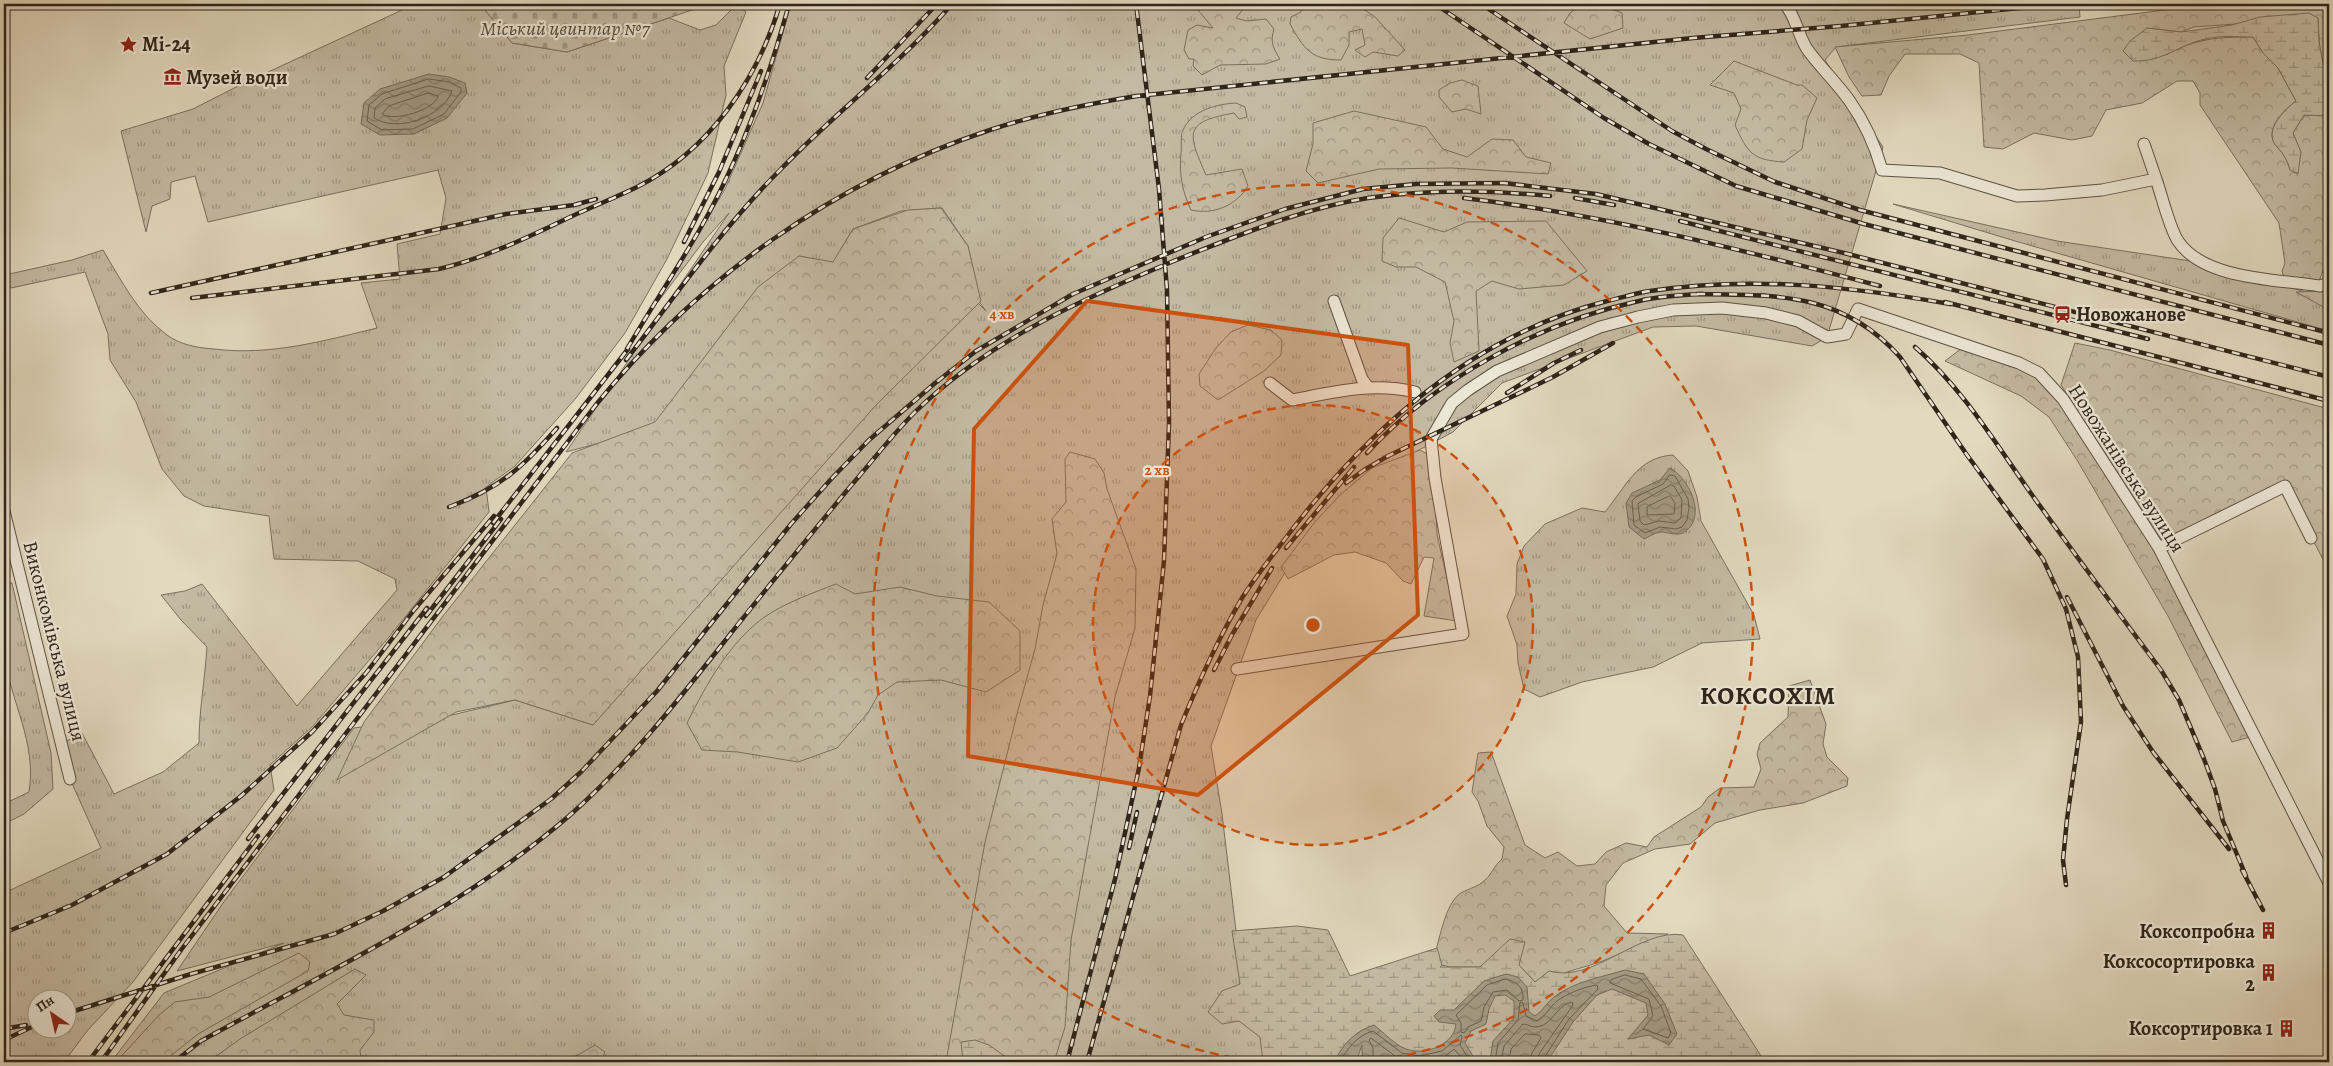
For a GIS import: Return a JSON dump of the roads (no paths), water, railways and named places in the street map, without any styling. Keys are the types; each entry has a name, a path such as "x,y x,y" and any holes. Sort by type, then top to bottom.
{"street":[{"path":"1785,4 1794,18 1806,46 1849,100 1863,122 1876,148 1882,170 1940,173 2017,196 2046,196 2102,190 2156,179"},
{"path":"2144,144 2178,240 2194,259 2229,272 2320,286 2329,283"},
{"path":"1334,301 1362,379 1367,386"},
{"name":"Новожанівська вулиця","path":"1237,669 1463,634 1435,478 1431,439 1452,403 1497,371 1600,327 1673,310 1722,308 1774,315 1798,322 1827,337 1846,334 1858,309 2019,363 2039,373 2063,399 2159,548 2329,883"},
{"path":"1270,383 1292,400 1367,386 1395,387 1415,392"},
{"path":"2159,548 2285,486 2311,538"},
{"name":"Виконкомівська вулиця","path":"4,511 70,779"}],"water":[{"path":"429,74 449,77 465,83 467,93 447,118 414,134 380,135 361,124 364,103 380,89"},
{"path":"1670,468 1683,479 1689,488 1695,506 1695,516 1692,524 1683,533 1659,532 1644,539 1629,527 1626,503 1632,493 1660,480"},
{"path":"1625,970 1644,974 1665,1004 1677,1034 1669,1045 1649,1035 1628,1039 1648,1015 1646,1003 1612,989 1597,995 1573,1022 1547,1062 1490,1061 1493,1041 1514,1018 1514,1001 1505,995 1495,996 1489,1009 1486,1024 1471,1031 1465,1043 1473,1056 1470,1062 1362,1062 1362,1045 1356,1062 1334,1062 1341,1049 1350,1039 1374,1025 1406,1049 1422,1051 1437,1047 1450,1038 1456,1024 1439,1022 1434,1016 1440,1010 1454,1010 1484,981 1506,974 1518,977 1527,987 1529,1012 1535,1016 1549,1001 1570,987"}],"railway":[{"path":"192,298 439,269 505,247 637,187 663,172 687,154 727,110 744,85 758,59 780,4"},
{"path":"627,349 700,229 728,175 762,91 789,4"},
{"path":"867,78 937,4"},
{"path":"626,360 700,262 760,191 802,148 890,68 952,4"},
{"path":"1067,1062 1115,879 1139,768 1150,696 1164,561 1169,423 1167,290 1159,189 1136,4"},
{"path":"1435,4 1604,118 1649,144 1736,186 1864,224 2329,345"},
{"path":"1481,4 1672,131 1775,182 1860,210 2329,333"},
{"path":"101,1062 181,950 595,406 635,360 678,316 724,276 824,206 877,177 933,151 1008,124 1063,110 1137,96 1693,38 1841,26 2058,4"},
{"path":"684,242 719,172 761,71"},
{"path":"78,1010 191,974 334,934 383,911 444,877 551,799 581,772 657,691 791,524 833,477 869,440 934,384 976,351 1073,294 1206,237 1285,209 1363,189 1416,184 1504,183 1596,194 1848,254 2329,377"},
{"path":"174,1062 201,1041 344,964 438,910 527,850 569,816 611,776 650,733 906,421 944,386 976,362 1009,341 1078,303 1150,271 1253,230 1321,208 1368,198 1413,193 1481,192 1550,196"},
{"path":"1464,198 1569,214 1674,235 1880,286"},
{"path":"1575,198 1614,205"},
{"path":"151,293 506,214 574,205 596,199"},
{"path":"1680,221 2148,339"},
{"path":"1087,1062 1181,725 1209,660 1242,598 1266,563 1314,502 1348,463 1385,427 1424,394 1466,364 1510,338 1557,317 1639,293 1726,284 1800,285 1875,292 1950,304"},
{"path":"1697,294 1754,295 1781,297 1807,302 1831,309 1855,320 1878,336 1900,357 1967,455 2043,559 2066,609 2078,657 2081,722 2063,860 2066,885"},
{"path":"1367,453 1394,426 1424,401 1492,357 1528,339 1565,323 1639,301 1703,294"},
{"path":"1945,302 2329,401"},
{"path":"1346,483 1388,456 1553,377 1613,343"},
{"path":"1915,347 1963,397 2046,514 2161,670 2179,700 2204,759 2215,789 2223,821 2246,876"},
{"path":"493,523 628,349"},
{"path":"1507,393 1554,363 1581,350"},
{"path":"449,507 467,500 509,475 533,455 557,428"},
{"path":"1286,548 1354,467"},
{"path":"4,933 72,905 167,854 241,796 312,732 366,673 414,610 494,516"},
{"path":"426,616 501,519"},
{"path":"1214,670 1233,633 1272,568"},
{"path":"2067,597 2123,706 2153,752 2229,849"},
{"path":"248,839 427,608"},
{"path":"1129,848 1137,812"},
{"path":"88,1062 258,836"},
{"path":"2242,870 2263,910"},
{"path":"4,1029 26,1025"},
{"path":"4,1040 28,1029"}],"place":[{"name":"Мі-24","path":"128,44"},
{"name":"Музей води","path":"172,77"},
{"name":"Новожанове","path":"2062,314"},
{"name":"Коксопробна","path":"2269,931"},
{"name":"Коксосортировка 2","path":"2269,973"},
{"name":"Коксортировка 1","path":"2287,1028"}],"district":[{"name":"КОКСОХІМ","path":"1768,695"}],"park label":[{"name":"Міський цвинтар №7","path":"565,28"}]}
